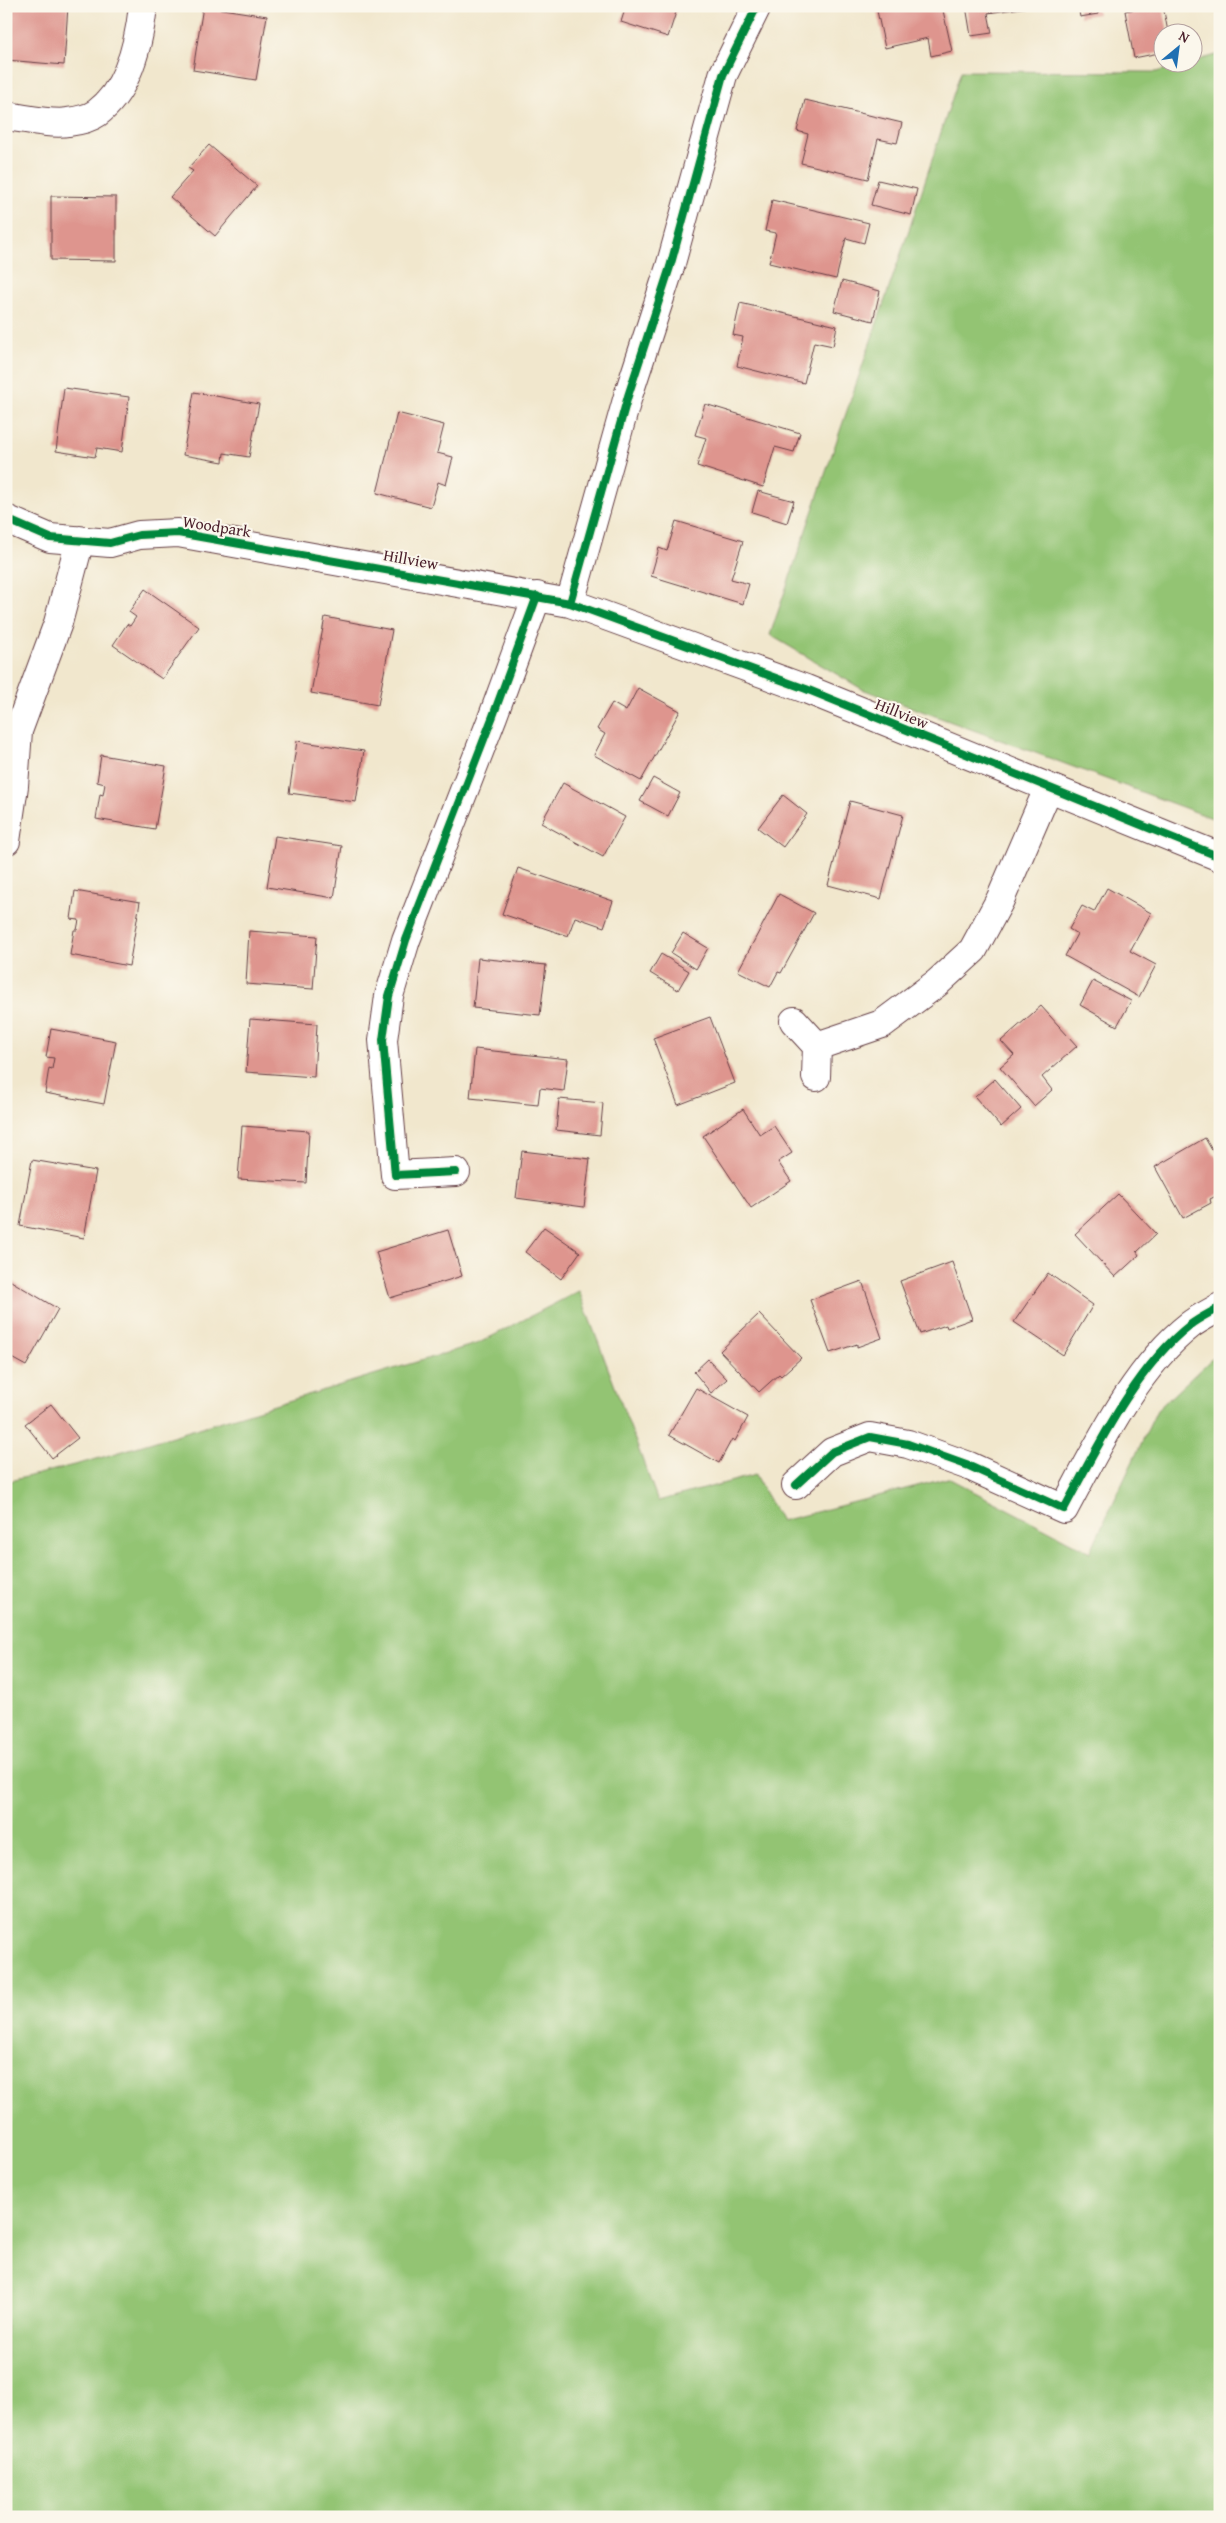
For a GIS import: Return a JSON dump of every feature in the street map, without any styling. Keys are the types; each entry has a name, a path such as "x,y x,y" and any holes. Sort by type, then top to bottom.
{"street":[{"path":"6,116 66,123 96,114 114,94 129,71 139,41 143,6"},
{"path":"570,602 628,396 670,267 723,75 757,6"},
{"name":"Woodpark","path":"6,518 50,538 110,543 139,535 178,533 279,550"},
{"path":"6,841 18,730 58,623 80,540"},
{"name":"Hillview","path":"279,550 570,602 806,689 1220,857"},
{"path":"456,1172 395,1176 383,1040 389,996 406,940 493,716 537,596"},
{"path":"817,1046 882,1024 937,983 973,950 1000,900 1048,788"},
{"path":"794,1021 817,1046 816,1077"},
{"path":"796,1485 832,1452 870,1437 916,1447 969,1466 1064,1509 1105,1432 1146,1370 1190,1325 1220,1308"}],"green space":[{"path":"1220,54 1220,821 862,689 770,635 911,224 961,71 1204,72 1204,58"},
{"path":"579,1291 658,1501 755,1475 781,1521 948,1478 1090,1552 1157,1410 1220,1351 1220,2517 6,2517 6,1482 90,1461 479,1343"}],"building":[{"path":"6,6 68,6 64,65 6,60"},
{"path":"203,6 267,16 256,80 193,70"},
{"path":"626,6 678,6 668,37 621,22"},
{"path":"876,6 942,6 952,51 931,56 928,38 885,48"},
{"path":"966,6 1029,7 988,13 992,33 971,36"},
{"path":"1078,6 1097,6 1098,14 1080,17"},
{"path":"1151,6 1163,6 1166,22 1154,22 1154,54 1134,58 1125,11"},
{"path":"805,100 902,123 897,143 878,139 868,179 801,163 808,134 797,131"},
{"path":"209,145 257,186 215,236 170,197 193,171 188,168"},
{"path":"878,180 917,189 911,215 871,205"},
{"path":"51,196 116,197 116,261 51,260"},
{"path":"772,200 869,223 864,243 846,238 836,279 769,263 776,233 765,231"},
{"path":"842,281 880,291 873,321 834,311"},
{"path":"740,303 837,326 833,346 814,342 804,383 737,366 743,337 733,335"},
{"path":"64,388 129,397 122,452 97,448 95,457 56,451"},
{"path":"194,392 259,404 249,457 224,453 223,462 183,455"},
{"path":"705,404 800,433 794,452 775,447 763,487 697,466 706,438 695,435"},
{"path":"397,413 444,425 437,453 453,457 446,485 438,482 431,507 377,493"},
{"path":"758,491 794,501 787,523 752,512"},
{"path":"676,521 743,541 731,579 749,584 743,604 651,576 659,548 667,551"},
{"path":"145,589 199,627 162,679 113,645 127,624 130,626 136,617 129,612"},
{"path":"325,617 392,630 378,705 311,693"},
{"path":"638,688 680,711 641,781 594,755 605,734 597,729 612,703 626,711"},
{"path":"297,741 364,751 356,802 289,793"},
{"path":"101,755 166,766 155,829 96,819 100,794 103,795 105,784 97,782"},
{"path":"653,778 680,793 668,816 640,801"},
{"path":"563,783 625,817 603,857 541,823"},
{"path":"783,795 807,814 783,847 758,828"},
{"path":"850,801 903,815 881,899 828,885"},
{"path":"275,836 342,846 334,898 267,887"},
{"path":"518,868 613,901 604,927 575,917 568,936 502,914"},
{"path":"1107,888 1151,913 1130,951 1156,965 1139,997 1065,956 1077,934 1069,929 1082,906 1094,912"},
{"path":"75,891 140,902 129,966 70,955 74,930 77,930 79,920 71,919"},
{"path":"779,894 814,913 781,973 778,972 770,987 738,971"},
{"path":"249,931 317,936 313,989 246,984"},
{"path":"683,933 708,948 696,969 671,953"},
{"path":"661,954 689,971 678,990 650,973"},
{"path":"478,958 546,965 540,1015 473,1008"},
{"path":"1093,981 1131,1001 1117,1026 1080,1005"},
{"path":"1041,1006 1077,1046 1042,1077 1052,1090 1034,1106 1000,1067 1014,1055 1001,1041"},
{"path":"710,1017 735,1083 678,1105 653,1038"},
{"path":"250,1019 317,1024 314,1077 246,1072"},
{"path":"51,1029 116,1041 104,1104 45,1093 49,1068 52,1069 54,1058 46,1057"},
{"path":"475,1049 568,1059 564,1091 540,1088 538,1105 470,1098"},
{"path":"995,1079 1021,1109 1001,1127 975,1097"},
{"path":"559,1099 603,1103 600,1135 556,1130"},
{"path":"743,1109 760,1135 774,1126 792,1153 778,1162 791,1181 751,1208 703,1136"},
{"path":"242,1126 309,1131 306,1183 238,1179"},
{"path":"1205,1138 1220,1164 1220,1194 1210,1199 1211,1203 1183,1218 1155,1167"},
{"path":"522,1151 590,1159 584,1207 516,1198"},
{"path":"32,1160 96,1171 84,1238 20,1226"},
{"path":"1118,1194 1156,1234 1137,1252 1139,1255 1115,1277 1075,1234"},
{"path":"544,1227 580,1252 561,1279 525,1252"},
{"path":"448,1230 462,1276 390,1298 376,1252"},
{"path":"952,1262 972,1319 947,1328 946,1325 920,1334 900,1281"},
{"path":"1048,1273 1093,1305 1063,1355 1014,1322"},
{"path":"6,1278 58,1309 26,1366 6,1355"},
{"path":"862,1281 882,1338 857,1347 857,1344 830,1353 810,1300"},
{"path":"759,1314 801,1358 759,1392 720,1351"},
{"path":"708,1359 727,1379 711,1393 694,1372"},
{"path":"696,1388 748,1417 735,1441 732,1439 719,1463 669,1435"},
{"path":"51,1404 78,1438 52,1458 25,1424"}],"cycle path":[{"path":"570,603 628,396 670,267 723,75 757,6"},
{"path":"6,519 50,538 110,543 139,535 178,533 570,603 806,689 1220,857"},
{"path":"456,1172 395,1175 383,1040 389,996 406,940 493,716 537,596"},
{"path":"796,1485 832,1452 870,1437 908,1444 969,1466 1064,1509 1119,1410 1152,1363 1190,1325 1220,1307"}]}
